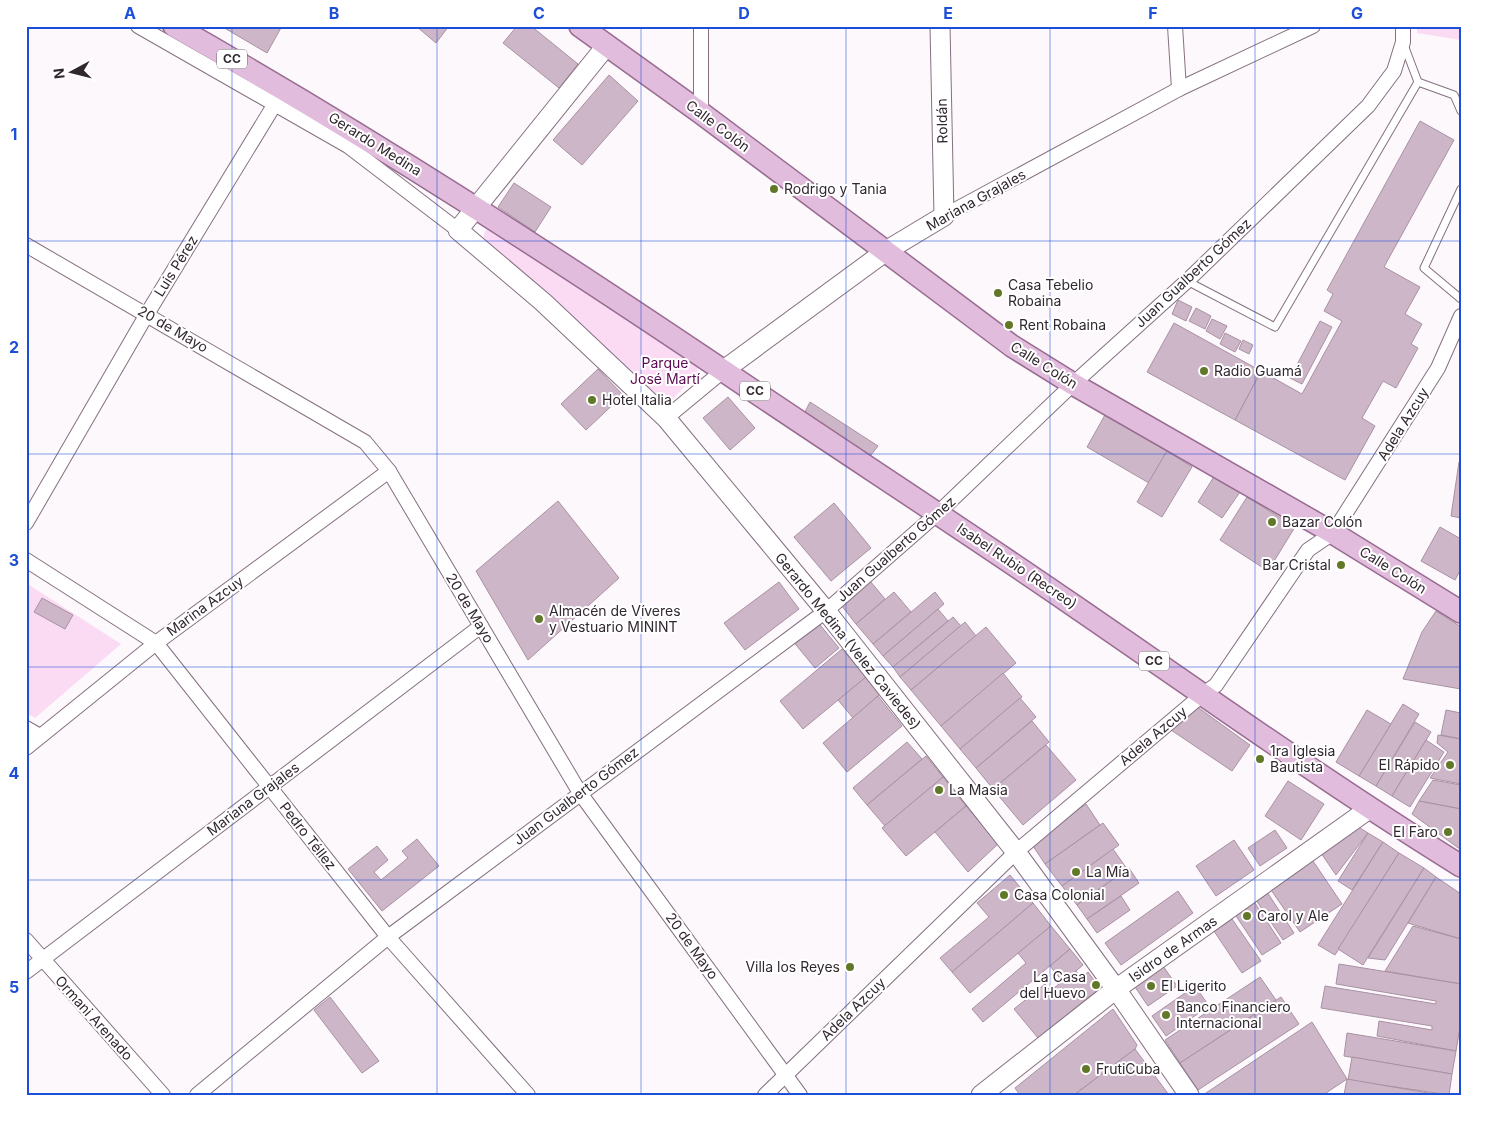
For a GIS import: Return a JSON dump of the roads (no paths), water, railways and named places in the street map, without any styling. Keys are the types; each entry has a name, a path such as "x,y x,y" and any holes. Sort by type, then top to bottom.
{"main road":[{"name":"Gerardo Medina","path":"174,26 280,96 374,143 571,269"},
{"name":"Calle Colón","path":"580,26 701,113 1012,346 1073,384 1333,533 1461,612"},
{"name":"Isabel Rubio (Recreo)","path":"571,269 938,513 1369,809 1461,866"}],"street":[{"name":"Gerardo Medina","path":"138,26 280,96 374,163 458,230"},
{"path":"701,26 701,113"},
{"name":"Roldán","path":"940,26 944,216"},
{"path":"1175,26 1179,89"},
{"name":"Mariana Grajales","path":"666,418 724,370 886,251 944,216 1179,89 1313,26"},
{"name":"Juan Gualberto Gómez","path":"197,1095 388,937 826,611 938,513 1073,384 1187,281 1368,106 1394,71 1403,42 1403,26"},
{"path":"458,230 607,45"},
{"name":"Luis Pérez","path":"26,523 147,314 280,96"},
{"name":"Gerardo Medina (Velez Caviedes)","path":"458,230 543,302 666,418 826,611 1016,852 1116,989 1189,1095"},
{"name":"20 de Mayo","path":"26,245 365,442 389,471 580,793 800,1095"},
{"name":"Adela Azcuy","path":"765,1095 1016,852 1216,685 1308,550 1333,533 1438,368 1461,316"},
{"name":"Marina Azcuy","path":"26,748 156,643 389,471"},
{"name":"Pedro Téllez","path":"26,560 156,643 388,937 528,1095"},
{"name":"Mariana Grajales","path":"26,972 480,626"},
{"path":"26,728 40,736"},
{"name":"Isidro de Armas","path":"981,1095 1116,989 1369,809"},
{"name":"Ormani Arenado","path":"26,940 163,1095"}],"lane":[{"path":"1403,42 1418,82 1454,95 1461,111"},
{"path":"1187,281 1275,327 1418,82"},
{"path":"1461,189 1424,268 1461,299"}],"place":[{"name":"Rodrigo y Tania","path":"774,189"},
{"name":"Casa Tebelio Robaina","path":"998,293"},
{"name":"Rent Robaina","path":"1009,325"},
{"name":"Radio Guamá","path":"1204,371"},
{"name":"Hotel Italia","path":"592,400"},
{"name":"Bazar Colón","path":"1272,522"},
{"name":"Bar Cristal","path":"1341,565"},
{"name":"Almacén de Víveres y Vestuario MININT","path":"539,619"},
{"name":"1ra Iglesia Bautista","path":"1260,759"},
{"name":"El Rápido","path":"1450,765"},
{"name":"La Masia","path":"939,790"},
{"name":"El Faro","path":"1448,832"},
{"name":"La Mía","path":"1076,872"},
{"name":"Casa Colonial","path":"1004,895"},
{"name":"Carol y Ale","path":"1247,916"},
{"name":"Villa los Reyes","path":"850,967"},
{"name":"La Casa del Huevo","path":"1096,985"},
{"name":"El Ligerito","path":"1151,986"},
{"name":"Banco Financiero Internacional","path":"1166,1015"},
{"name":"FrutiCuba","path":"1086,1069"}],"park label":[{"name":"Parque José Martí","path":"665,372"}]}
